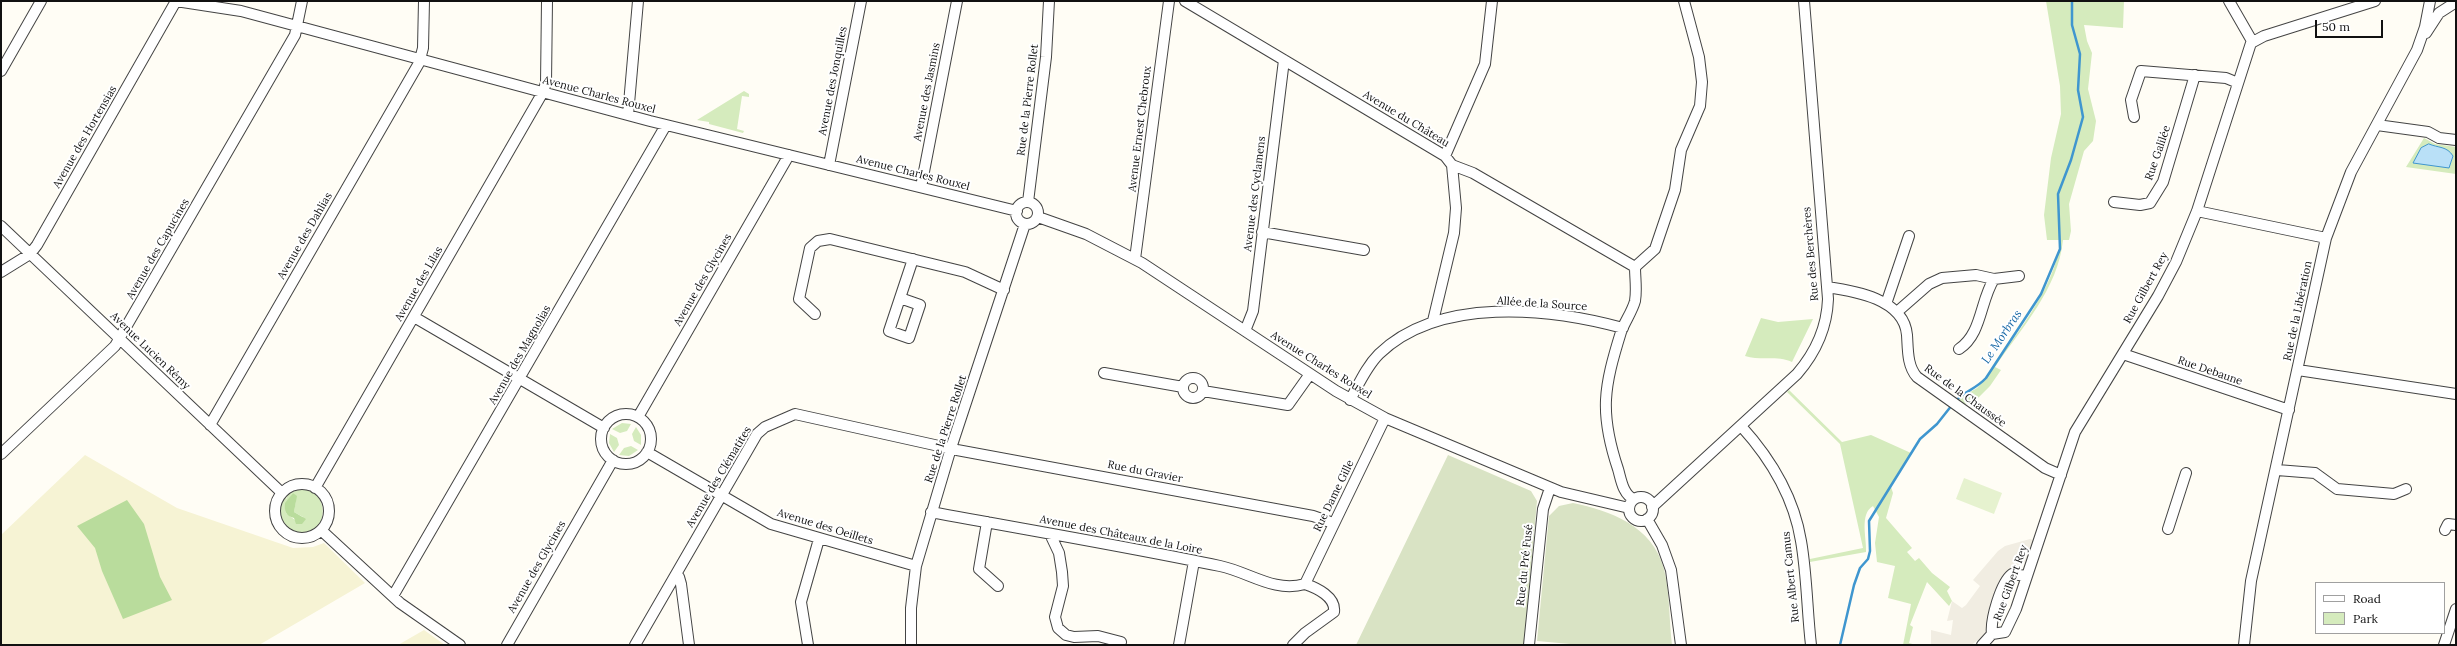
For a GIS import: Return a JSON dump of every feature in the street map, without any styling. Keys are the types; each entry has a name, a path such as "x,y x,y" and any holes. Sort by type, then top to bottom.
{"street":[{"path":"1,71 41,1"},
{"name":"Avenue Charles Rouxel","path":"176,1 241,11 666,125 1017,211"},
{"name":"Avenue des Hortensias","path":"1,272 30,254 176,1"},
{"name":"Avenue des Capucines","path":"1,454 115,346 295,35 302,1"},
{"path":"420,59 423,48 424,1"},
{"path":"543,92 546,83 547,1"},
{"path":"628,115 638,1"},
{"name":"Avenue des Jonquilles","path":"829,165 861,1"},
{"name":"Avenue des Jasmins","path":"921,187 957,1"},
{"name":"Rue de la Pierre Rollet","path":"1028,202 1046,57 1049,1"},
{"name":"Avenue Ernest Chebroux","path":"1135,259 1169,1"},
{"name":"Avenue du Château","path":"1185,1 1446,156 1452,165"},
{"path":"1446,156 1485,64 1492,1"},
{"path":"1632,504 1645,498 1652,507 1652,514 1647,519 1636,519 1631,515 1632,504 1626,494 1610,444 1605,421 1608,377 1622,328 1635,301 1635,267 1655,249 1674,190 1681,150 1700,106 1702,82 1698,58 1684,1"},
{"name":"Rue des Berchères","path":"1652,507 1797,374 1813,353 1824,324 1828,306 1827,287 1804,1"},
{"path":"2229,1 2252,41 2375,1"},
{"name":"Rue de la Libération","path":"2244,645 2251,582 2277,470 2326,238 2352,172 2422,39 2430,1"},
{"path":"2422,39 2439,14 2451,3"},
{"name":"Rue Gilbert Rey","path":"1982,645 1992,634 2005,632 2016,609 2076,432 2158,296 2176,262 2197,211 2252,41"},
{"name":"Avenue des Dahlias","path":"210,425 420,59"},
{"name":"Avenue des Cyclamens","path":"1245,331 1253,311 1284,60"},
{"path":"2134,117 2131,100 2141,71 2226,78 2238,82"},
{"name":"Rue Galilée","path":"2114,202 2140,205 2150,202 2163,182 2195,75"},
{"name":"Avenue des Lilas","path":"316,488 543,92"},
{"name":"Avenue des Magnolias","path":"393,596 666,125"},
{"path":"2377,125 2428,132 2439,138 2456,140"},
{"name":"Avenue des Glycines","path":"638,417 789,155"},
{"path":"1433,321 1454,233 1456,208 1452,165 1473,173 1635,267"},
{"path":"1028,202 1037,207 1038,217 1031,224 1025,224 1017,218 1017,211 1022,203 1028,202"},
{"path":"2197,211 2326,238"},
{"name":"Avenue Charles Rouxel","path":"1038,217 1086,234 1135,259 1350,400 1385,418 1550,488 1632,504"},
{"name":"Rue de la Pierre Rollet","path":"911,645 911,608 916,566 951,448 1025,224"},
{"name":"Avenue Lucien Rémy","path":"1,226 282,493"},
{"path":"1262,232 1364,250"},
{"path":"1886,304 1909,236"},
{"path":"815,314 799,300 810,248 818,241 830,239 965,272 1004,290"},
{"path":"900,298 912,259"},
{"path":"1897,312 1929,284 1942,278 1976,275 1994,279 2019,276"},
{"path":"1959,349 1968,344 1973,336 1988,288 1994,279"},
{"name":"Rue de la Chaussée","path":"1827,287 1849,291 1886,304 1897,312 1906,326 1910,362 1914,373 1959,408 2046,468 2061,475"},
{"name":"Allée de la Source","path":"1350,400 1364,374 1380,354 1415,329 1433,321 1466,314 1518,312 1578,317 1622,328"},
{"path":"414,317 604,428"},
{"name":"Rue Debaune","path":"2123,354 2289,410"},
{"path":"2298,370 2456,394"},
{"path":"1104,373 1183,387"},
{"path":"1203,391 1288,405 1310,374"},
{"path":"1183,387 1189,378 1195,377 1201,381 1203,391"},
{"path":"1183,387 1185,393 1190,397 1196,398 1203,391"},
{"path":"623,414 638,417 649,429 651,436 647,452 636,462 628,464 613,460 608,455 602,442 604,428 609,421 623,414"},
{"name":"Avenue des Clématites","path":"635,645 761,429 791,415 951,448"},
{"name":"Rue Dame Gille","path":"1305,584 1385,418"},
{"name":"Rue Albert Camus","path":"1742,426 1768,459 1781,481 1793,510 1802,542 1810,645"},
{"name":"Rue du Gravier","path":"951,448 1313,516 1334,523"},
{"name":"Avenue des Oeillets","path":"647,452 771,524 916,566"},
{"name":"Avenue des Glycines","path":"507,645 613,460"},
{"path":"2277,470 2315,474 2337,489 2394,494 2406,490"},
{"path":"2168,529 2186,473"},
{"path":"298,484 316,488 322,493 329,507 327,519 321,530 308,537 301,538 287,533 277,521 275,514 276,506 282,493 298,484"},
{"name":"Rue du Pré Fusé","path":"1529,645 1543,509 1550,488"},
{"name":"Avenue des Châteaux de la Loire","path":"931,512 1194,561 1230,569 1276,585 1297,586 1305,584"},
{"path":"1647,519 1662,545 1671,570 1680,645"},
{"path":"987,522 979,569 998,586"},
{"path":"2445,530 2448,524 2456,525"},
{"path":"321,530 393,596 460,645"},
{"path":"1050,534 1059,553 1062,572 1063,586 1055,617 1058,628 1066,635 1074,637 1098,636 1122,642"},
{"path":"808,645 801,602 820,539"},
{"path":"1179,645 1194,561"},
{"path":"1992,634 1991,618 2006,579 2012,574 2026,576"},
{"path":"676,575 679,577 681,584 689,645"},
{"path":"1293,645 1305,633 1334,612 1334,604 1326,595 1305,584"},
{"path":"2444,645 2456,609"}],"shaded area":[{"path":"85,455 177,508 293,548 313,547 324,543 365,583 259,645 1,645 1,535"},
{"path":"2030,539 2033,540 2025,562 2019,567 2005,573 1987,618 1987,630 1984,636 1971,645 1931,645 1931,630 1951,635 1953,620 1947,621 1952,601 1962,608 1966,605 1980,586 1973,580 1998,551 2005,546"},
{"path":"424,630 445,645 398,645"}],"green space":[{"path":"2046,1 2124,1 2123,28 2084,25 2087,41 2092,53 2088,89 2096,121 2093,141 2084,151 2069,204 2071,231 2069,240 2063,240 2060,258 2054,275 2037,307 1995,367 2001,370 1990,386 1978,398 1963,405 1957,400 1977,388 1986,378 2020,330 2042,294 2051,276 2057,258 2060,240 2047,240 2044,215 2051,158 2061,114 2060,86"},
{"path":"744,91 749,94 749,97 742,96 737,129 744,131 743,133 709,124 709,122 697,120"},
{"path":"2424,138 2435,144 2456,147 2456,174 2406,167"},
{"path":"1761,318 1778,322 1813,319 1792,362 1781,359 1745,356"},
{"path":"1789,390 1842,442 1871,435 1911,453 1891,487 1893,493 1886,518 1912,548 1907,552 1915,561 1919,558 1932,573 1950,587 1947,591 1952,601 1949,606 1927,582 1910,625 1913,627 1909,643 1916,645 1903,645 1911,604 1888,598 1895,566 1877,562 1875,543 1879,517 1873,506 1866,515 1865,521 1866,552 1810,562 1810,559 1863,548 1840,444 1787,392"},
{"path":"622,423 631,424 627,431 620,433 612,429"},
{"path":"636,427 641,435 641,445 634,441 632,434"},
{"path":"610,434 617,438 619,445 614,452 609,443"},
{"path":"631,446 638,450 629,456 619,455 624,448"},
{"path":"1448,455 1531,491 1537,501 1524,645 1356,645"},
{"path":"1964,478 2002,493 1994,514 1956,499"},
{"path":"300,489 310,491 318,497 322,504 323,513 321,521 316,528 309,533 299,533 286,527 281,520 280,507 285,497 287,499 286,495","holes":["293,493 296,500 294,512 303,517 295,520 286,513 285,505"]},
{"path":"293,493 297,496 294,512 306,519 302,524 296,524 294,518 289,516 285,511 285,503"},
{"path":"127,500 144,524 160,577 172,600 123,619 102,571 95,548 77,526"},
{"path":"1573,503 1601,510 1628,522 1650,541 1658,554 1666,578 1672,645 1581,645 1537,641 1549,516 1559,506"}],"water":[{"path":"2429,144 2448,150 2451,153 2453,156 2449,168 2413,163 2421,148"}],"waterway":[{"name":"Le Morbras","path":"1956,401 1986,378 2041,294 2060,249 2058,194 2071,160 2083,117 2078,90 2080,54 2072,25 2072,1"},
{"name":"Le Morbras","path":"1840,645 1854,585 1860,568 1868,559 1870,551 1869,521 1920,439 1937,424 1952,405"}]}
